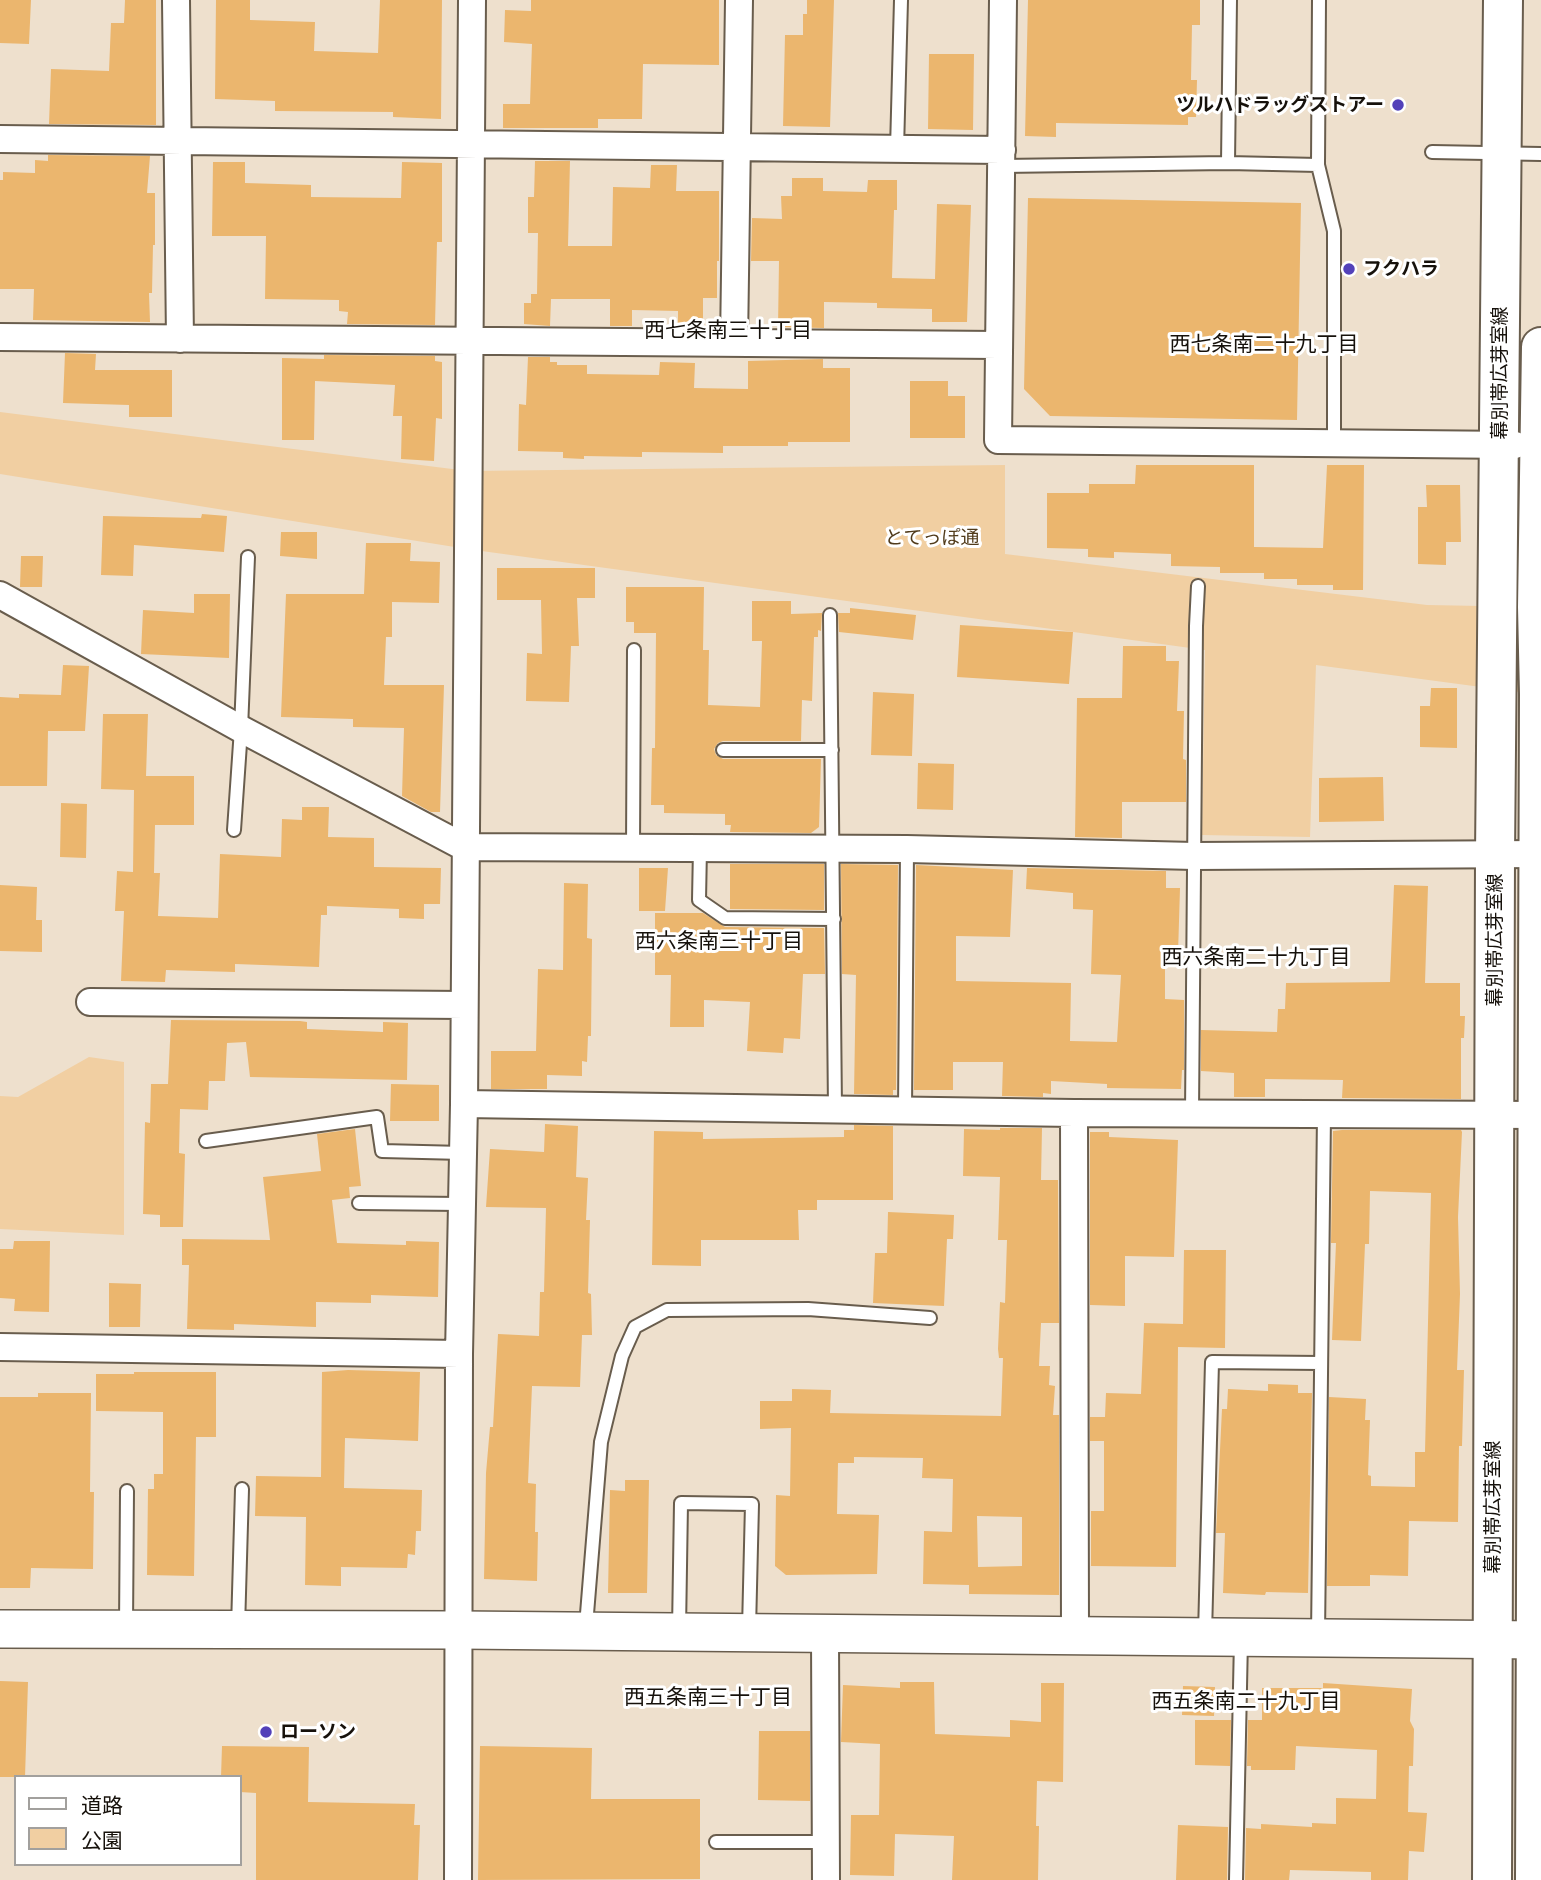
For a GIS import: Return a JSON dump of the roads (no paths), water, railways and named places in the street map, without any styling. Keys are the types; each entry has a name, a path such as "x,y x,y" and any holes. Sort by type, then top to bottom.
{"main road":[{"name":"幕別帯広芽室線","path":"1492,1880 1495,855 1503,0"},
{"name":"幕別帯広芽室線","path":"1535,1880 1541,348"}],"street":[{"path":"176,0 180,339"},
{"path":"458,1880 472,0"},
{"path":"734,343 739,0"},
{"path":"1003,0 998,440 1540,445"},
{"path":"0,139 897,149 1002,158"},
{"path":"0,337 998,345"},
{"path":"0,595 241,729 464,847 907,849 1194,856 1540,854"},
{"path":"90,1002 464,1005"},
{"path":"464,1104 1074,1113 1539,1115"},
{"path":"1074,1113 1075,1637"},
{"path":"0,1347 460,1354"},
{"path":"0,1629 459,1630 1538,1640"},
{"path":"825,1635 825,1880"}],"lane":[{"path":"897,149 901,0"},
{"path":"1228,163 1230,0"},
{"path":"1320,0 1318,165 1334,231 1334,443"},
{"path":"1432,152 1541,153"},
{"path":"1002,158 1318,165"},
{"path":"234,831 248,557"},
{"path":"1192,1113 1198,586"},
{"path":"830,615 835,1109"},
{"path":"633,848 634,650"},
{"path":"723,750 832,750"},
{"path":"700,848 699,900 725,918 834,919"},
{"path":"905,1110 907,849"},
{"path":"1318,1639 1324,1114"},
{"path":"206,1142 377,1117 382,1151 463,1153"},
{"path":"359,1203 462,1204"},
{"path":"586,1632 601,1443 622,1356 635,1327 667,1310 808,1309 930,1318"},
{"path":"1205,1638 1212,1362 1321,1363"},
{"path":"238,1630 242,1489"},
{"path":"125,1630 127,1490"},
{"path":"679,1633 681,1503 752,1504 749,1634"},
{"path":"1236,1880 1241,1638"},
{"path":"716,1842 826,1842"}],"place":[{"name":"ツルハドラッグストアー","path":"1398,105"},
{"name":"フクハラ","path":"1349,269"},
{"name":"ローソン","path":"266,1732"}],"district":[{"name":"西七条南三十丁目","path":"728,331"},
{"name":"西七条南二十九丁目","path":"1264,345"},
{"name":"西六条南三十丁目","path":"719,942"},
{"name":"西六条南二十九丁目","path":"1256,958"},
{"name":"西五条南三十丁目","path":"708,1698"},
{"name":"西五条南二十九丁目","path":"1246,1702"}],"park label":[{"name":"とてっぽ通","path":"932,538"}]}
